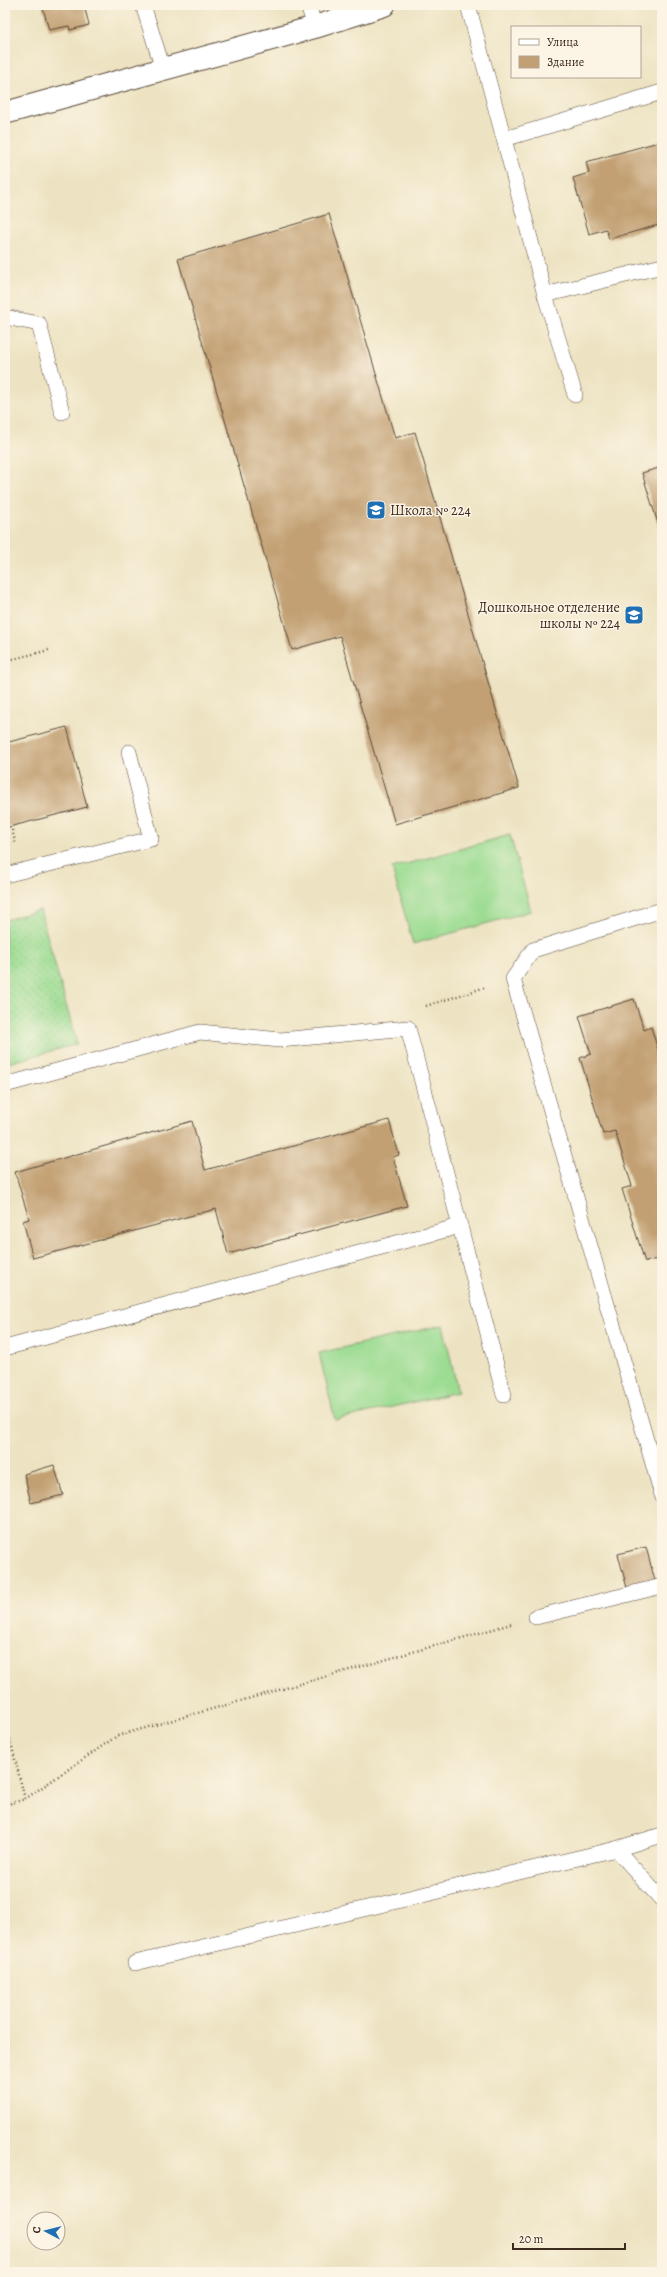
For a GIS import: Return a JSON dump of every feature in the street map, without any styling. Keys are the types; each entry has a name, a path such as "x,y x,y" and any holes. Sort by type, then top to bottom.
{"street":[{"path":"5,114 315,27 384,5"}],"lane":[{"path":"142,5 163,69"},
{"path":"308,5 315,27"},
{"path":"468,5 545,295 575,395"},
{"path":"504,139 662,92"},
{"path":"545,295 662,266"},
{"path":"5,318 39,324 62,412"},
{"path":"5,875 151,839 129,752"},
{"path":"662,910 533,950 513,979 662,1495"},
{"path":"5,1085 200,1032 280,1040 408,1028 504,1395"},
{"path":"5,1348 460,1226"},
{"path":"536,1617 662,1586"},
{"path":"135,1963 616,1849 662,1835"},
{"path":"616,1849 662,1900"}],"path":[{"path":"5,661 49,650"},
{"path":"408,1028 407,1012 513,979"},
{"path":"5,1805 25,1799 117,1736 536,1617"},
{"path":"5,1720 25,1799"}],"green space":[{"path":"510,835 531,911 413,944 392,868"},
{"path":"40,910 77,1044 5,1064 5,920"},
{"path":"443,1325 458,1392 335,1420 319,1353"}],"building":[{"path":"42,5 84,5 89,25 70,30 69,26 49,30"},
{"path":"662,141 662,224 609,239 606,229 589,234 573,178 589,173 586,162"},
{"path":"329,214 395,438 415,432 519,788 395,824 340,636 292,650 178,259"},
{"path":"662,467 662,536 642,473"},
{"path":"67,727 87,807 5,828 5,743"},
{"path":"634,999 644,1030 651,1027 662,1063 662,1273 657,1259 645,1262 622,1189 632,1186 615,1131 603,1134 580,1058 591,1054 579,1016"},
{"path":"389,1120 399,1155 393,1157 407,1206 228,1254 216,1209 33,1258 23,1221 29,1219 15,1172 192,1121 205,1170"},
{"path":"54,1465 63,1495 31,1503 24,1474"},
{"path":"646,1547 655,1581 627,1588 618,1554"}],"place":[{"name":"Школа № 224","path":"376,510"},
{"name":"Дошкольное отделение школы № 224","path":"634,615"}]}
